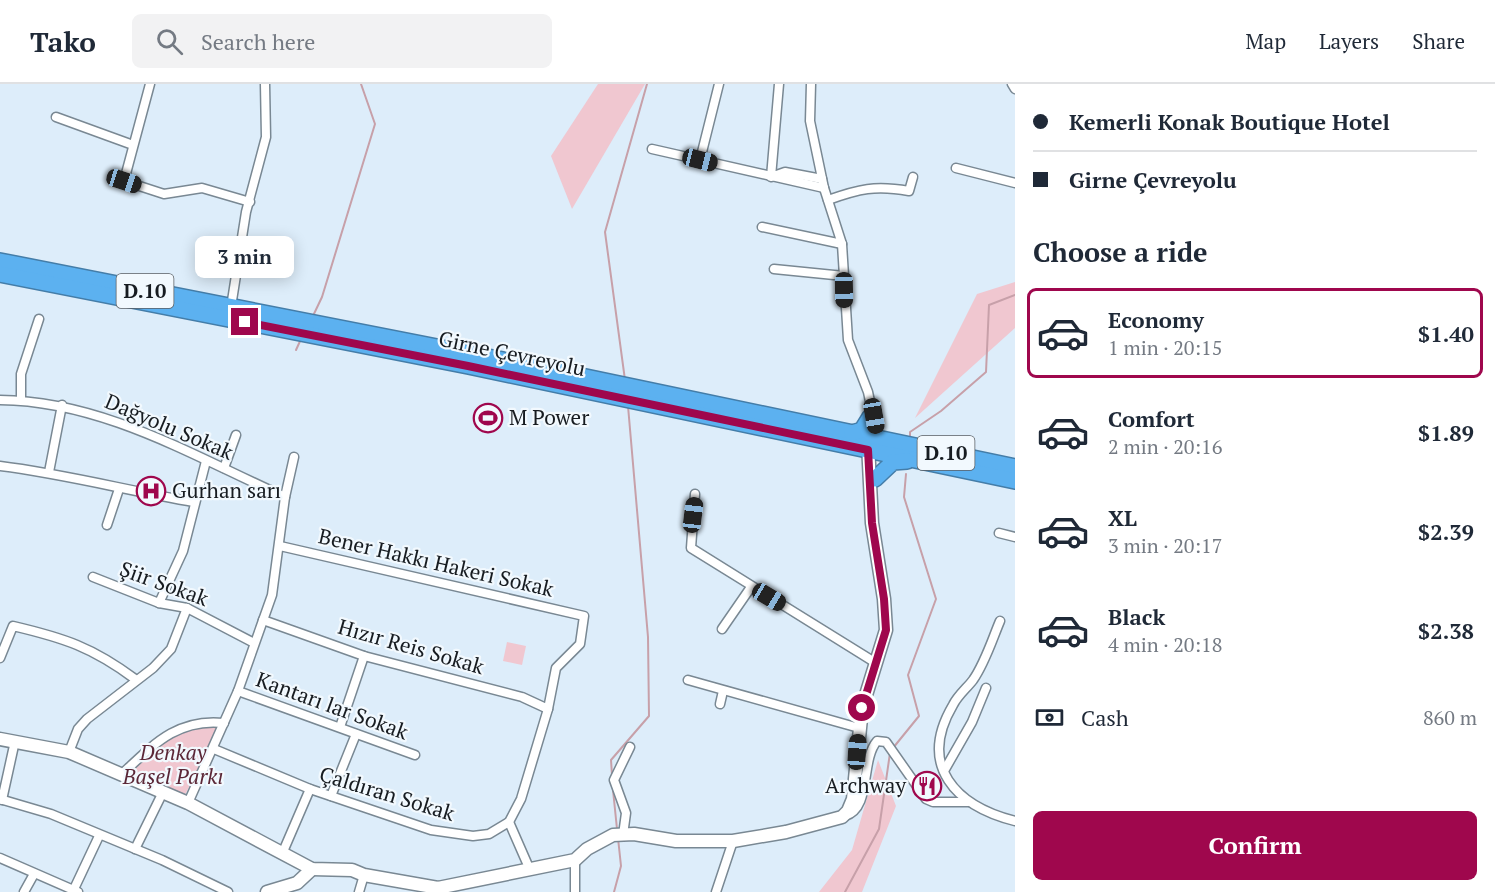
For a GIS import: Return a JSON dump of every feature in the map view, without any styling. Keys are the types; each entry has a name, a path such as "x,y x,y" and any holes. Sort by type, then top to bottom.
{"highway":[{"name":"Girne Çevreyolu","path":"0,261 231,307 289,325"},
{"name":"Girne Çevreyolu","path":"0,274 289,325 873,444 1015,467"},
{"name":"Girne Çevreyolu","path":"647,397 852,433 913,460 1015,481"},
{"path":"852,433 862,430 871,412"},
{"path":"873,486 893,462 913,460"}],"street":[{"path":"150,84 124,181 164,194 202,188 250,202"},
{"path":"231,307 246,212 266,138 265,84"},
{"path":"700,160 719,84"},
{"path":"771,177 779,84"},
{"path":"811,84 810,121 823,183 842,244 848,340 871,412 875,554 886,616 886,630 866,691 859,728 853,799 848,811 842,817"},
{"path":"1012,84 1015,88"},
{"path":"56,117 133,145"},
{"path":"652,149 771,177 785,172 823,183"},
{"path":"956,168 1015,183"},
{"path":"828,200 861,189 883,186 909,191 913,177"},
{"path":"762,227 842,244"},
{"path":"774,269 844,276"},
{"path":"21,400 21,374 39,319"},
{"name":"Dağyolu Sokak","path":"0,400 62,405 145,432 285,497"},
{"path":"49,472 62,405"},
{"path":"224,468 236,435"},
{"path":"188,802 214,749 238,691 272,595 285,497 294,457"},
{"path":"159,603 183,551 206,461"},
{"path":"0,466 49,472 119,489 194,502"},
{"path":"107,525 119,489"},
{"path":"695,494 691,548 876,663"},
{"path":"999,533 1015,537"},
{"name":"Bener Hakkı Hakeri Sokak","path":"280,546 584,616 576,650 556,668 548,709"},
{"name":"Şiir Sokak","path":"93,577 159,603 187,608 254,643"},
{"path":"722,629 751,587"},
{"path":"69,752 78,729 87,719 153,668 171,649 187,608"},
{"name":"Hızır Reis Sokak","path":"263,620 364,656 522,697 548,709"},
{"path":"1000,621 974,679 953,704 942,727 939,747 950,786 968,802 998,817 1015,821"},
{"path":"0,658 13,626 67,639 107,658 135,680"},
{"path":"340,727 364,656"},
{"path":"688,680 859,728"},
{"path":"944,771 964,737 986,688"},
{"name":"Kantarı lar Sokak","path":"238,691 415,754"},
{"path":"720,704 723,691"},
{"path":"530,870 509,822 529,779 548,709"},
{"path":"122,774 152,746 180,728 202,721 225,723"},
{"path":"331,796 356,734"},
{"path":"0,739 69,752 122,774 188,802 307,867 334,868 422,886 457,888 575,860 603,839 623,835 676,841 733,841 786,832 842,817 856,810 861,802 866,762 877,741 886,742 926,799 933,802 968,802"},
{"path":"15,741 1,800 51,814 210,882 228,892"},
{"path":"623,835 626,813 614,780 630,747"},
{"name":"Çaldıran Sokak","path":"214,749 309,789 448,834 473,836 489,834 509,822"},
{"path":"282,854 309,789"},
{"path":"135,849 163,792"},
{"path":"0,858 76,891 99,836"},
{"path":"716,892 733,841"},
{"path":"575,860 575,892"},
{"path":"270,891 297,883 307,867"},
{"path":"24,892 33,874"},
{"path":"359,892 364,875"},
{"path":"210,882 215,892"}],"green space":[{"path":"598,84 645,84 572,209 551,156"},
{"path":"1015,282 1015,328 915,418 977,294"},
{"path":"507,642 526,646 522,665 503,661"},
{"name":"Denkay Başel Parkı","path":"200,724 219,727 184,797 128,772 161,744"},
{"path":"878,760 896,806 862,892 819,892 852,850"}],"waterway":[{"path":"312,318 322,297 375,124 361,84"},
{"path":"625,380 605,232 647,84"},
{"path":"910,438 910,432 941,411 986,372 989,305 1015,295"},
{"path":"296,350 301,339"},
{"path":"612,775 611,760 649,716 648,637 628,406"},
{"path":"893,748 919,716 908,675 936,599 904,497 906,474"},
{"path":"845,892 879,829 890,753"},
{"path":"613,790 617,829"},
{"path":"614,892 621,866 618,838"}],"place":[{"name":"M Power","path":"488,418"},
{"name":"Gurhan sarı","path":"151,491"},
{"name":"Archway","path":"927,786"}],"route":[{"path":"245,322 868,450 868,479 875,554 884,599 886,630 862,708"}]}
